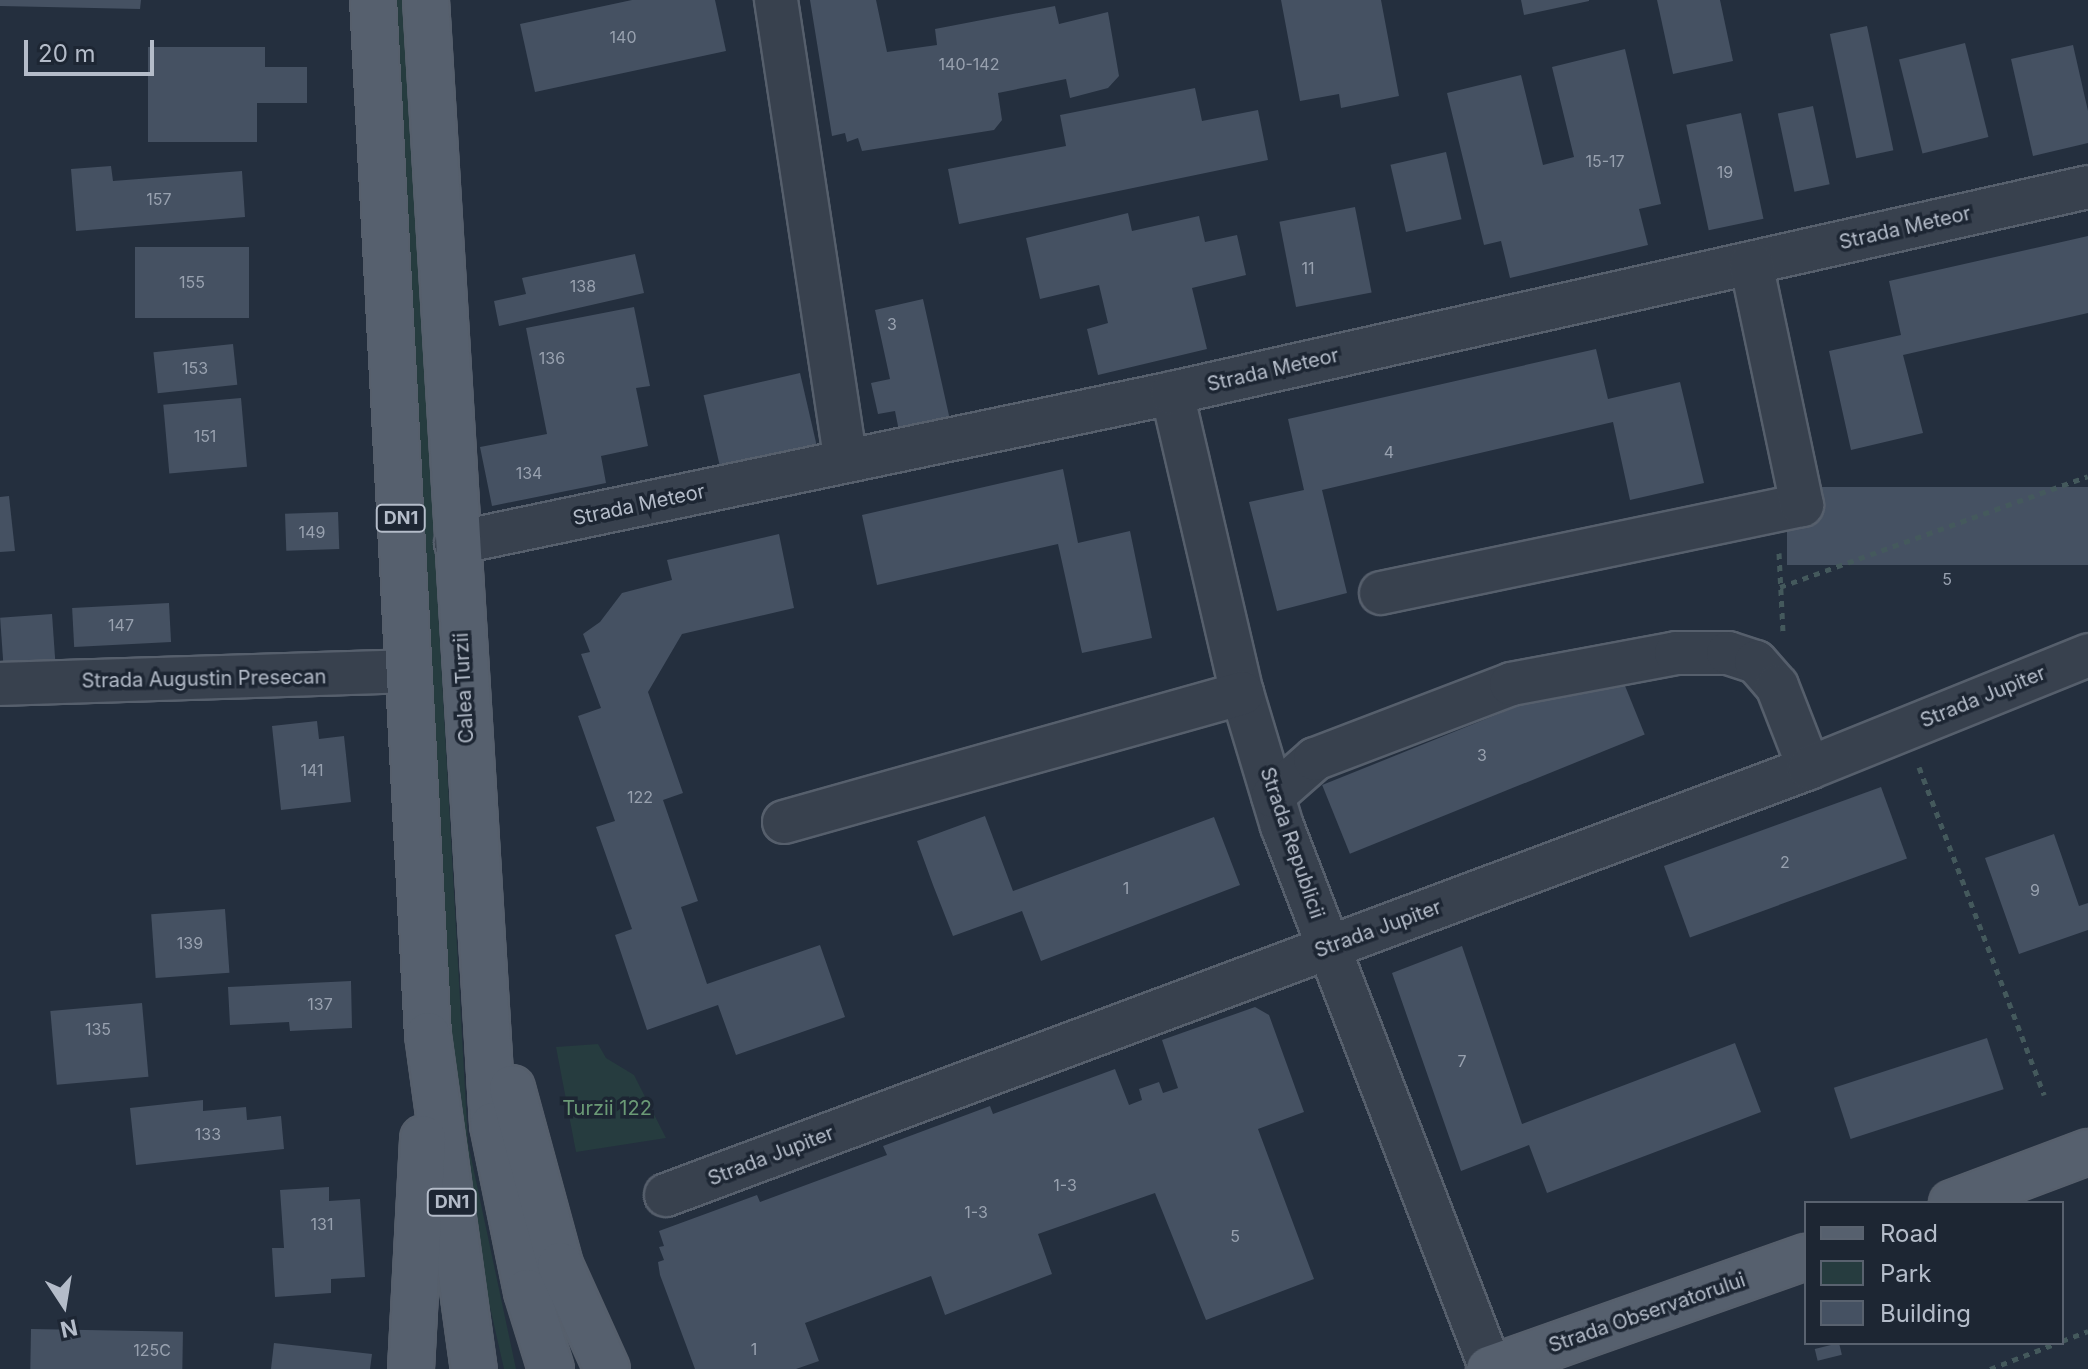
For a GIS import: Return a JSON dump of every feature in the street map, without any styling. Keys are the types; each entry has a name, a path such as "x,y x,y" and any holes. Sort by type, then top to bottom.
{"main road":[{"name":"DN1","path":"373,0 428,1035 474,1369"},
{"name":"Calea Turzii","path":"426,0 478,938 498,1168 551,1369"},
{"path":"478,938 547,1226 607,1369"},
{"name":"DN1","path":"411,1369 428,1035"},
{"path":"1957,1201 2088,1152"},
{"name":"Strada Observatorului","path":"1490,1369 1804,1258"}],"street":[{"path":"776,0 846,461"},
{"name":"Strada Meteor","path":"456,543 1172,393 2088,187"},
{"path":"1381,593 1802,505 1751,263"},
{"name":"Strada Republicii","path":"1172,393 1242,693 1273,796 1490,1369"},
{"path":"1273,796 1315,759 1511,684 1676,653 1728,653 1756,662 1777,686 1809,768"},
{"name":"Strada Jupiter","path":"666,1195 1809,768 2088,655"},
{"name":"Strada Augustin Presecan","path":"0,684 409,671"},
{"path":"784,822 1242,693"}],"path":[{"path":"1780,587 2088,476"},
{"path":"1788,645 1778,555 1802,505"},
{"path":"1904,729 2044,1095"},
{"path":"2064,1340 2088,1331"},
{"path":"1990,1369 2052,1345"}],"green space":[{"path":"394,0 404,0 468,1143 516,1369 504,1369 471,1223 451,1066"},
{"name":"Turzii 122","path":"598,1044 606,1058 634,1075 666,1138 576,1152 556,1047"}],"building":[{"path":"0,0 141,0 140,9 0,6"},
{"path":"632,0 715,0 726,51 535,92 520,24"},
{"path":"810,0 876,0 887,52 937,45 935,29 1055,6 1059,24 1108,12 1119,76 1108,88 1070,98 1066,79 998,93 1002,120 994,130 862,151 858,138 847,142 845,133 832,136"},
{"path":"1281,0 1381,0 1399,96 1341,108 1339,94 1300,101"},
{"path":"1521,0 1589,0 1589,1 1524,15"},
{"path":"1657,0 1720,0 1733,61 1673,74"},
{"path":"1867,26 1893,150 1856,158 1830,34"},
{"path":"1965,43 1988,137 1922,154 1899,59"},
{"path":"2073,45 2088,111 2088,143 2033,156 2011,59"},
{"path":"148,47 265,47 265,67 307,67 307,103 257,103 257,142 148,142"},
{"path":"1625,49 1661,204 1639,209 1648,245 1510,278 1501,241 1484,245 1447,93 1521,75 1543,165 1574,157 1552,67"},
{"path":"1195,88 1202,121 1258,110 1268,160 959,224 948,169 1066,146 1060,115"},
{"path":"1813,106 1830,184 1794,192 1778,113"},
{"path":"1741,113 1763,219 1709,230 1686,125"},
{"path":"1446,152 1462,219 1406,232 1390,165"},
{"path":"111,166 113,181 242,171 245,217 76,231 71,169"},
{"path":"1355,207 1372,292 1296,307 1279,222"},
{"path":"1128,213 1132,231 1199,216 1205,242 1237,235 1246,275 1192,288 1207,349 1098,375 1087,329 1108,323 1099,285 1040,299 1026,238"},
{"path":"2088,236 2088,313 1903,355 1923,433 1851,450 1829,351 1901,335 1889,281"},
{"path":"135,247 249,247 249,318 135,318"},
{"path":"635,254 644,293 499,326 494,301 526,294 522,278"},
{"path":"923,299 950,420 899,431 895,411 878,414 871,383 890,379 875,310"},
{"path":"634,307 650,386 636,388 648,446 601,456 606,483 492,506 480,447 547,434 526,328"},
{"path":"233,344 237,385 158,393 153,352"},
{"path":"1596,349 1608,399 1680,382 1704,483 1630,500 1613,422 1322,490 1347,593 1277,611 1249,502 1304,490 1288,419"},
{"path":"800,373 816,444 720,466 704,395"},
{"path":"241,398 247,467 169,474 163,405"},
{"path":"1063,469 1078,543 1130,531 1152,638 1082,653 1058,544 877,585 862,515"},
{"path":"1787,487 2088,487 2088,565 1787,565"},
{"path":"9,496 15,551 0,552 0,497"},
{"path":"338,512 339,549 286,551 285,514"},
{"path":"779,534 794,608 682,634 648,692 683,793 663,800 698,901 681,907 707,984 820,945 845,1017 736,1055 718,1005 647,1030 615,935 632,929 596,827 615,821 578,716 601,708 581,654 590,652 583,634 600,622 622,593 672,580 667,560"},
{"path":"169,603 171,642 74,647 72,608"},
{"path":"52,614 55,663 4,667 0,618"},
{"path":"1617,666 1645,735 1350,854 1322,785"},
{"path":"317,721 319,739 344,736 351,802 281,810 272,726"},
{"path":"1881,787 1907,858 1690,937 1664,866"},
{"path":"985,816 1013,891 1214,817 1240,885 1041,961 1022,911 953,936 933,885 917,841"},
{"path":"2054,834 2079,906 2088,903 2088,930 2019,954 1985,858"},
{"path":"225,909 229,973 156,978 151,914"},
{"path":"1462,946 1522,1124 1735,1043 1761,1112 1547,1193 1529,1145 1461,1171 1392,973"},
{"path":"351,981 352,1028 290,1031 289,1022 230,1025 228,987"},
{"path":"142,1003 148,1077 57,1085 50,1011"},
{"path":"1255,1007 1269,1015 1304,1112 1258,1129 1314,1279 1206,1320 1155,1193 1038,1234 1052,1274 945,1315 931,1276 805,1323 819,1361 796,1369 695,1369 660,1275 658,1262 664,1260 659,1247 664,1246 659,1231 757,1195 760,1202 887,1155 883,1146 990,1106 993,1114 1115,1069 1129,1105 1142,1100 1139,1089 1159,1082 1163,1093 1178,1088 1162,1040"},
{"path":"1987,1038 2004,1089 1851,1139 1834,1088"},
{"path":"203,1100 203,1111 246,1107 247,1120 281,1116 284,1149 136,1165 130,1108"},
{"path":"329,1187 329,1201 360,1199 365,1277 331,1279 331,1293 275,1297 272,1248 284,1248 280,1190"},
{"path":"31,1329 183,1332 182,1369 30,1369"},
{"path":"274,1343 372,1354 370,1369 271,1369"},
{"path":"1839,1345 1842,1355 1818,1361 1815,1349"}]}
